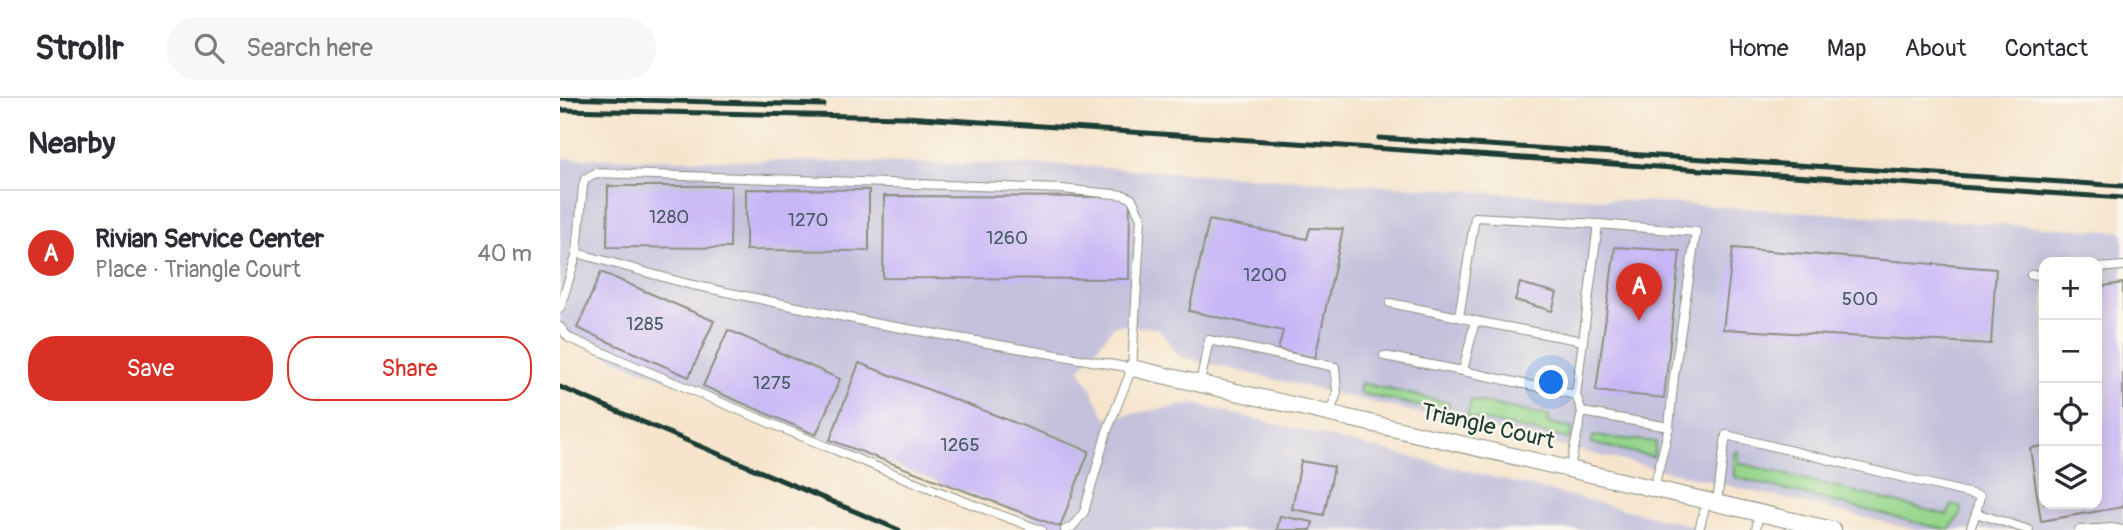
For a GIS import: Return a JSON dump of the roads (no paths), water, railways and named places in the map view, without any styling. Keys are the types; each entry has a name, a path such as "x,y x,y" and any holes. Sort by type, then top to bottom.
{"street":[{"name":"Triangle Court","path":"1132,368 1833,530"}],"lane":[{"path":"560,308 577,253 585,178 595,173 1062,189 1125,195 1132,199 1141,218 1132,368 1107,431 1084,512 1072,527 1065,530"},
{"path":"1459,317 1475,217 1696,232 1669,427 1654,488"},
{"path":"1570,468 1582,412 1576,396 1598,225"},
{"path":"577,253 688,284 873,323 1132,368"},
{"path":"2102,268 2123,266"},
{"path":"2031,275 2039,274"},
{"path":"1390,303 1583,341"},
{"path":"1463,371 1475,321"},
{"path":"560,327 569,338 696,392 919,484 1041,530"},
{"path":"1200,383 1209,340 1335,367 1337,393 1330,412"},
{"path":"1384,356 1576,396"},
{"path":"1582,412 1669,427"},
{"path":"1699,530 1712,501 1726,435 1980,496 1970,530"},
{"path":"1756,530 1759,512"},
{"path":"1976,513 2029,530"},
{"path":"2079,530 2123,530"}],"railway":[{"path":"560,98 824,105"},
{"path":"560,110 906,117 2123,198"},
{"path":"1379,138 2123,186"},
{"path":"560,387 899,530"}],"place":[{"name":"Rivian Service Center","path":"1639,321"}]}
